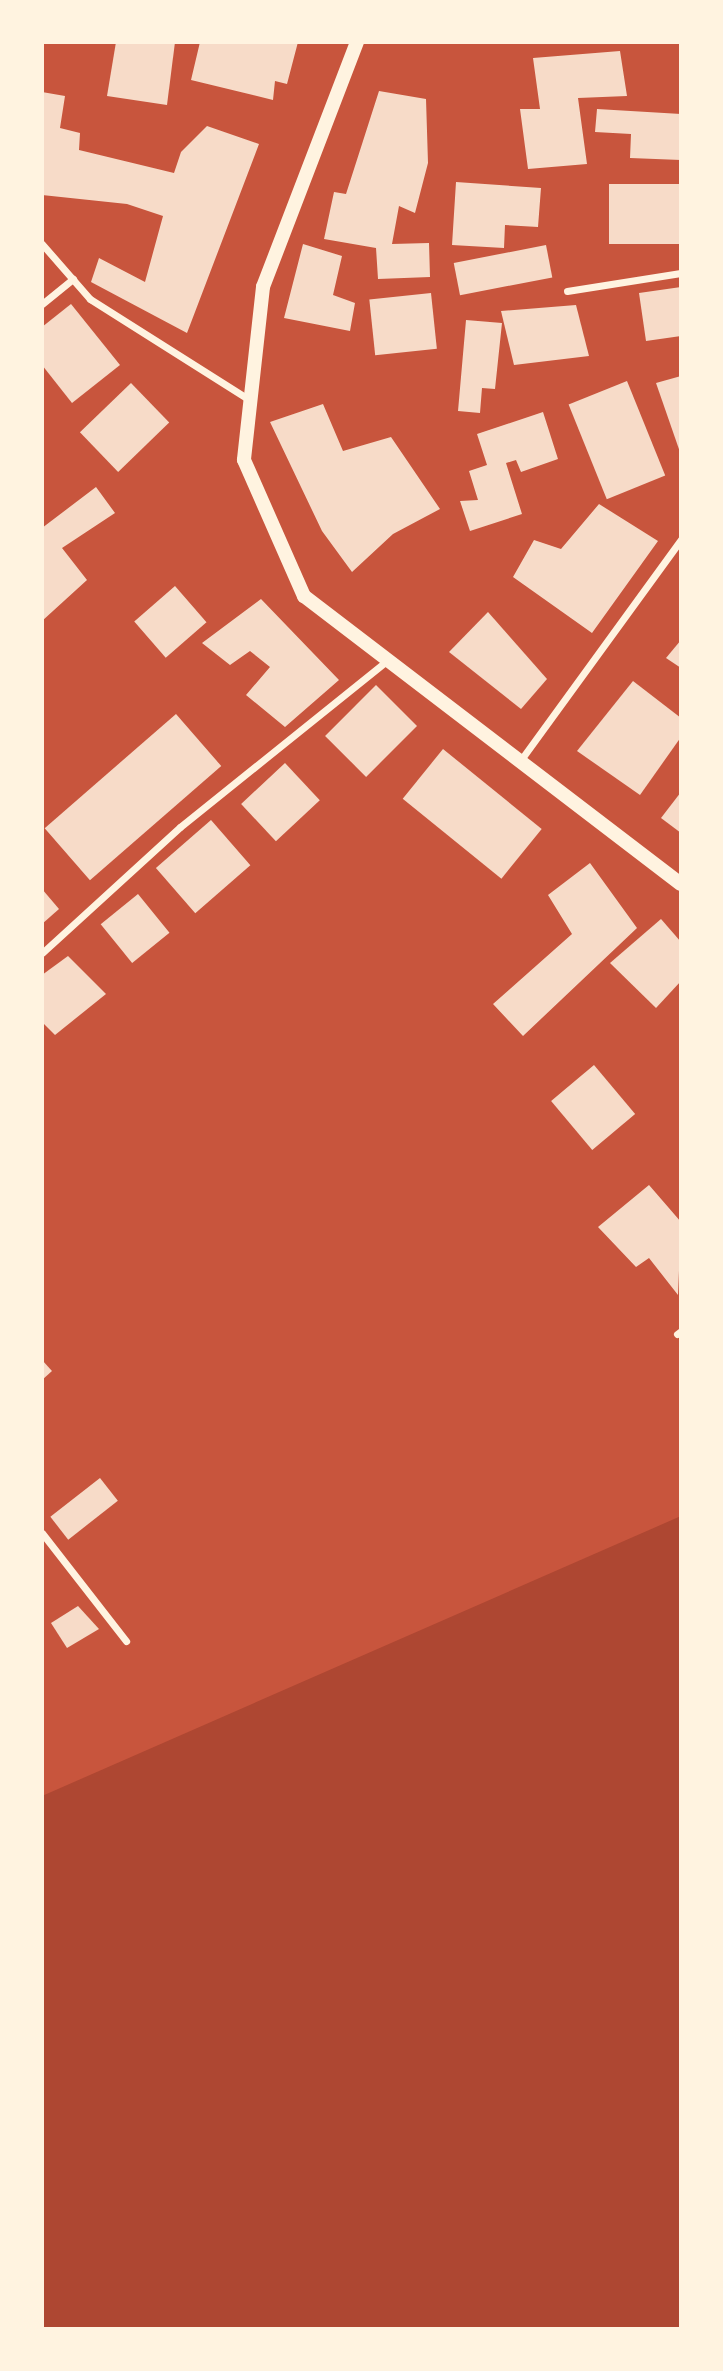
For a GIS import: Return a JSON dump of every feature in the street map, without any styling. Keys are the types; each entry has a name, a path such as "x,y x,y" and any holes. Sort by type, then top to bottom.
{"main road":[{"path":"357,42 263,287 244,460 304,596 681,884"}],"street":[{"path":"42,244 90,299 251,400"},
{"path":"567,291 681,273"},
{"path":"42,304 73,279"},
{"path":"520,761 681,539"},
{"path":"673,551 681,557"},
{"path":"42,953 180,827 388,660"},
{"path":"42,1533 126,1641"}],"shaded area":[{"path":"681,1516 681,2329 42,2329 42,1796"}],"building":[{"path":"116,42 175,42 167,105 107,96"},
{"path":"200,42 298,42 287,84 275,81 273,100 191,80"},
{"path":"620,51 627,96 578,98 587,164 528,169 520,109 540,109 533,58"},
{"path":"379,91 426,99 428,163 415,213 399,206 392,244 429,243 430,277 378,279 376,248 324,239 334,192 346,194"},
{"path":"42,92 65,96 60,128 80,133 79,150 174,173 181,152 207,126 259,144 187,333 91,282 99,258 145,282 163,216 127,204 42,195"},
{"path":"597,109 681,114 681,160 630,158 631,134 595,132"},
{"path":"456,182 541,188 538,227 505,225 504,248 452,245"},
{"path":"609,184 681,184 681,244 609,244"},
{"path":"303,244 342,256 333,295 355,303 350,331 284,318"},
{"path":"546,245 552,277 460,295 454,263"},
{"path":"681,287 681,336 646,341 639,293"},
{"path":"431,293 437,349 375,355 369,299"},
{"path":"71,304 120,365 72,403 42,365 42,327"},
{"path":"576,305 589,356 514,365 501,311"},
{"path":"466,320 502,323 495,389 482,388 480,413 458,411"},
{"path":"681,376 681,455 656,383"},
{"path":"627,381 665,476 607,499 569,405"},
{"path":"131,383 169,423 118,472 80,432"},
{"path":"323,404 343,451 391,437 440,509 393,534 352,572 322,531 270,422"},
{"path":"543,412 558,459 521,472 516,460 506,463 522,514 470,531 460,501 478,500 469,471 487,465 477,434"},
{"path":"96,487 115,513 62,548 87,580 42,621 42,528"},
{"path":"599,504 658,541 592,633 513,577 534,540 561,549"},
{"path":"175,586 206,622 166,658 134,621"},
{"path":"261,599 339,680 285,727 246,695 270,667 250,651 230,665 202,643"},
{"path":"488,612 547,679 521,709 449,652"},
{"path":"681,640 681,668 666,658"},
{"path":"633,681 681,718 681,737 640,795 577,751"},
{"path":"376,685 417,726 366,777 325,736"},
{"path":"176,714 221,766 90,880 45,828"},
{"path":"443,749 542,829 501,879 403,799"},
{"path":"285,763 320,800 276,841 241,804"},
{"path":"681,792 681,833 661,818"},
{"path":"211,820 250,865 195,913 156,868"},
{"path":"590,863 637,928 523,1036 493,1004 572,934 548,895"},
{"path":"42,889 59,909 42,924"},
{"path":"138,894 169,933 132,963 101,924"},
{"path":"661,919 681,942 681,981 656,1008 610,963"},
{"path":"68,956 106,994 55,1035 42,1022 42,975"},
{"path":"594,1065 635,1114 592,1150 551,1101"},
{"path":"649,1185 681,1222 678,1295 649,1258 636,1267 598,1227"},
{"path":"42,1360 52,1371 42,1380"},
{"path":"100,1478 118,1501 68,1540 50,1517"},
{"path":"78,1606 99,1629 67,1648 51,1623"}]}
